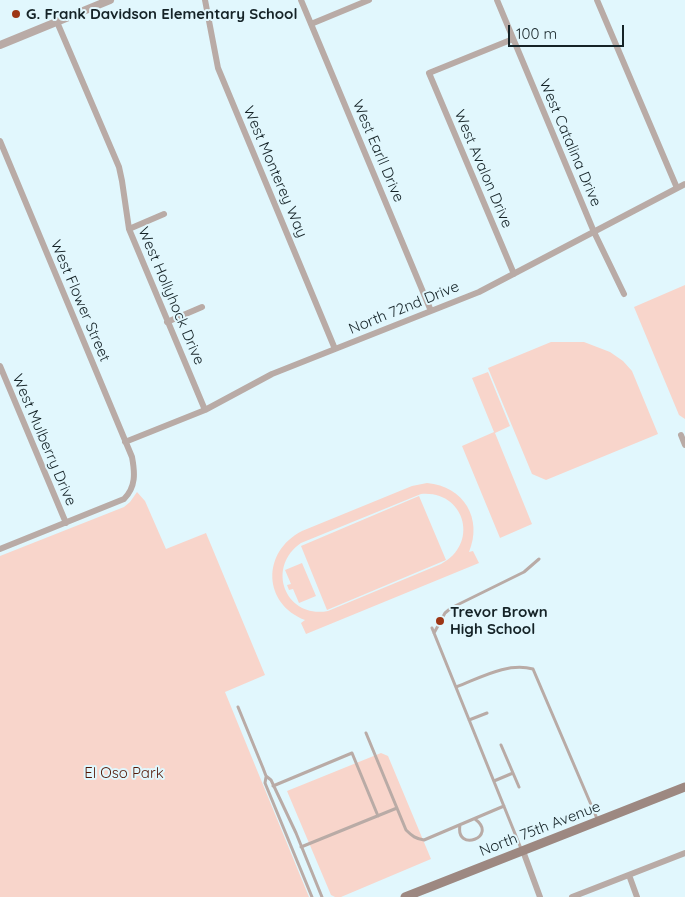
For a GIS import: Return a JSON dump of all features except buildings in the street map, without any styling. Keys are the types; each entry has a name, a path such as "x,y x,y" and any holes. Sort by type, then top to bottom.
{"main road":[{"name":"North 75th Avenue","path":"405,897 685,787"}],"street":[{"path":"0,45 109,0"},
{"name":"West Monterey Way","path":"205,0 218,68 335,349"},
{"name":"West Earll Drive","path":"301,0 431,311"},
{"path":"311,24 369,0"},
{"name":"West Catalina Drive","path":"497,0 594,232 624,294"},
{"path":"597,0 676,188"},
{"name":"West Hollyhock Drive","path":"57,22 119,167 128,229 205,410"},
{"name":"West Avalon Drive","path":"513,39 429,73 514,274"},
{"name":"West Flower Street","path":"0,142 132,457 134,471 133,487 124,499 66,524"},
{"name":"North 72nd Drive","path":"125,442 205,410 272,374 479,292 685,184"},
{"path":"128,229 164,214"},
{"path":"167,322 202,307"},
{"name":"West Mulberry Drive","path":"0,366 66,524"},
{"path":"683,434 685,445"},
{"path":"0,549 66,524"},
{"path":"523,851 540,897"},
{"path":"572,897 685,853"},
{"path":"629,875 637,897"}],"lane":[{"path":"434,634 445,613 451,608 524,572 539,559"},
{"path":"432,628 523,851"},
{"path":"456,687 505,668 524,667 533,669 598,822"},
{"path":"238,707 266,776 271,780 302,847 322,897"},
{"path":"469,720 487,713"},
{"path":"366,733 406,830 418,839 424,840 504,806"},
{"path":"501,744 519,787"},
{"path":"273,786 352,753 378,816"},
{"path":"494,781 512,773"},
{"path":"266,776 265,783 312,897"},
{"path":"302,847 397,808"},
{"path":"460,825 459,833 461,836 467,841 475,840 481,835 482,828 475,818"}],"green space":[{"path":"685,285 685,419 679,415 634,307"},
{"path":"551,342 584,342 610,352 623,361 632,371 658,434 546,480 532,474 488,368"},
{"path":"488,372 510,426 495,433 532,524 500,538 462,446 494,432 472,378"},
{"path":"427,483 440,485 460,497 472,516 474,528 469,552 473,551 479,563 306,634 301,623 305,620 291,612 281,602 275,590 272,577 274,564 279,552 289,540 302,531 412,486","holes":["421,494 436,495 448,500 457,509 462,520 463,532 461,544 453,555 441,564 328,611 313,611 301,607 292,600 285,589 283,578 284,565 290,553 301,543"]},
{"name":"El Oso Park","path":"137,492 145,501 166,549 206,533 265,675 225,692 309,897 0,897 0,556 124,507"},
{"path":"419,496 446,560 327,610 301,546"},
{"path":"302,563 316,596 299,603 293,589 289,590 287,585 291,584 285,570"},
{"path":"381,753 388,756 431,859 341,897 335,897 331,895 287,791"}],"place":[{"name":"G. Frank Davidson Elementary School","path":"16,14"},
{"name":"Trevor Brown High School","path":"440,621"}]}
